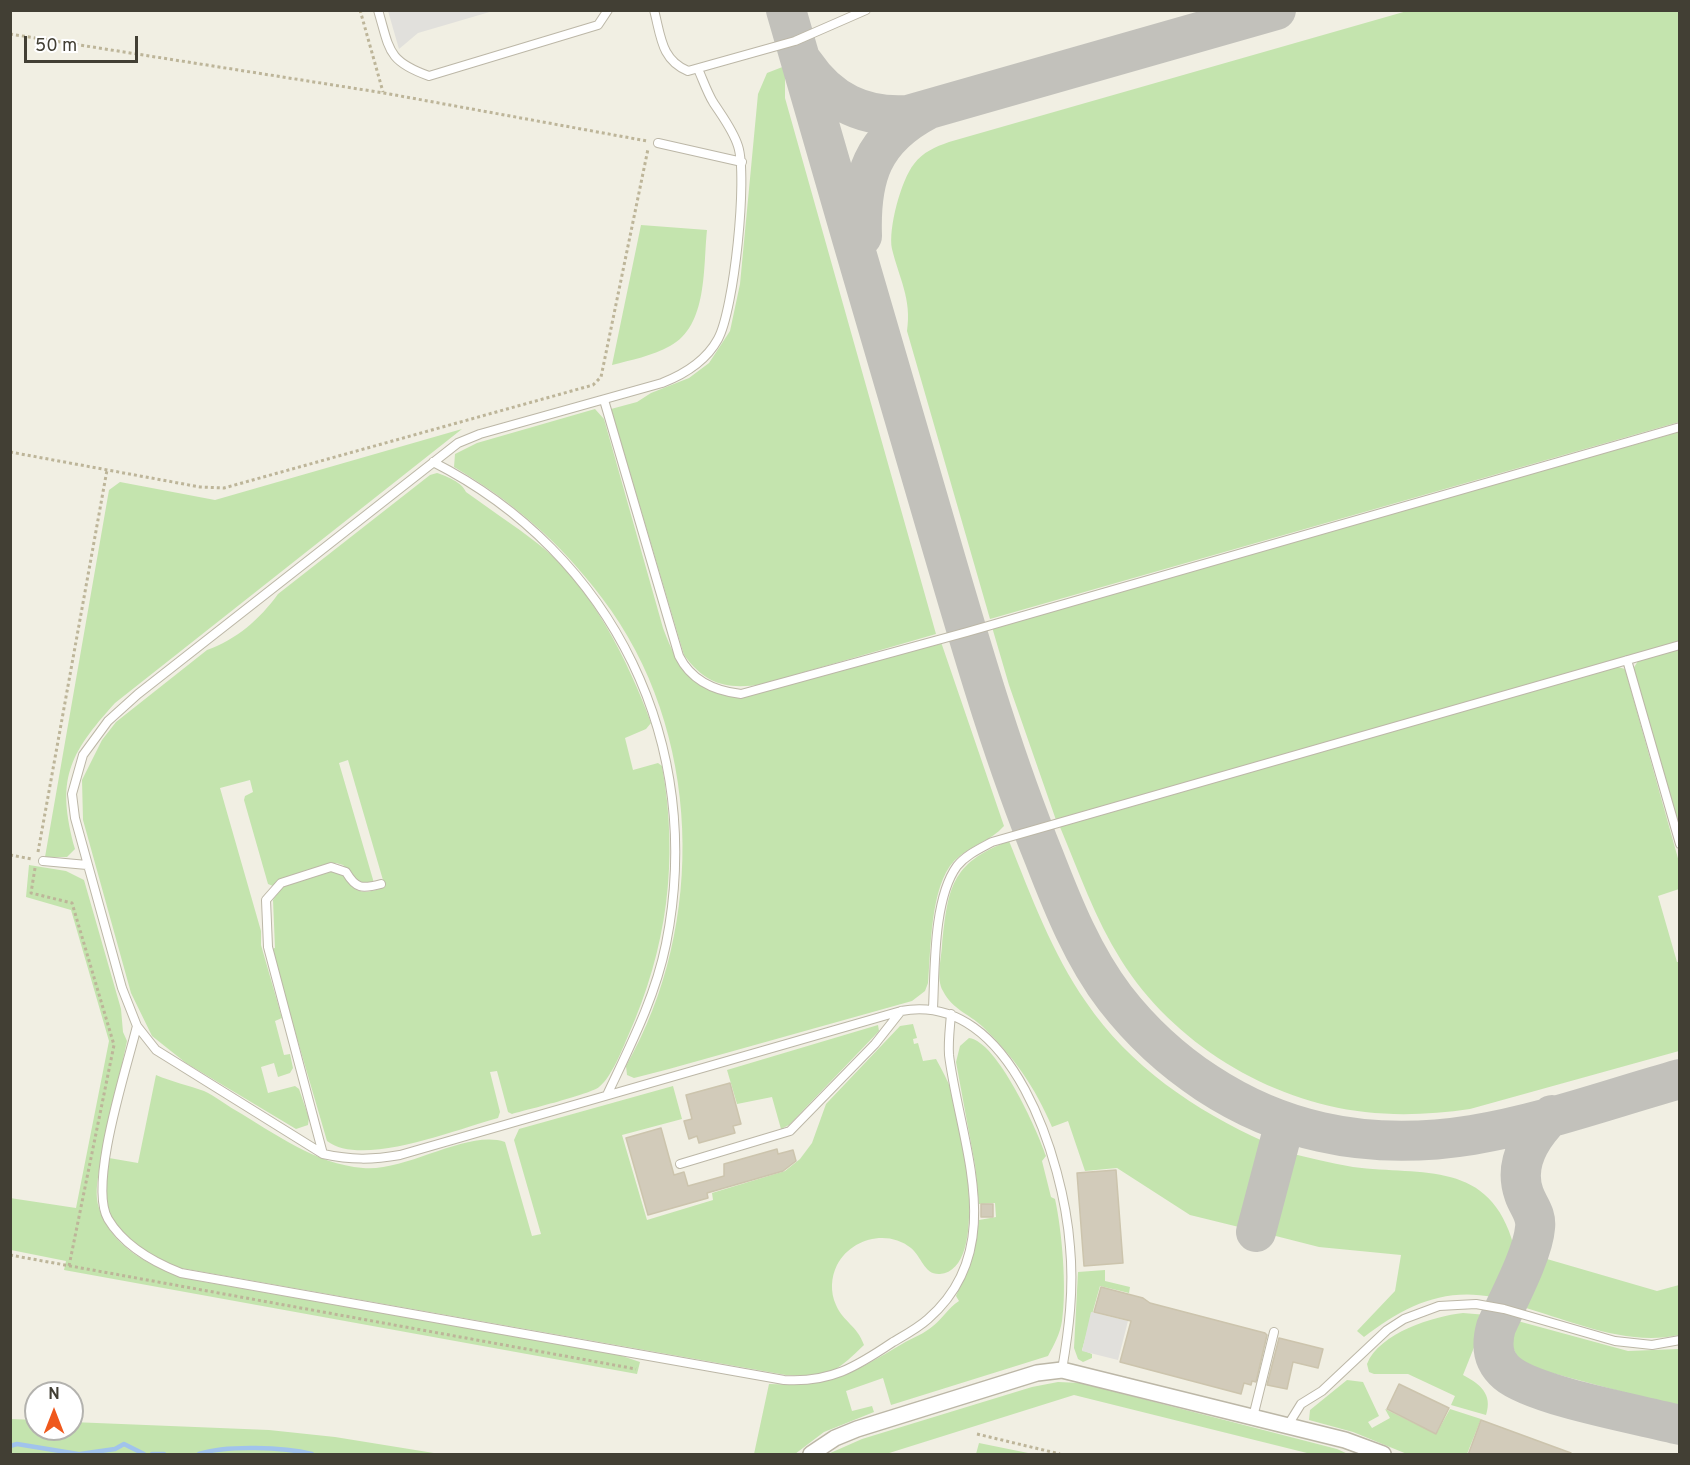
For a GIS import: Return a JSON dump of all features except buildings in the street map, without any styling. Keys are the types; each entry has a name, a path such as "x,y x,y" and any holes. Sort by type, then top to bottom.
{"street":[{"path":"811,1455 835,1438 856,1429 1036,1373 1062,1370 1288,1425 1359,1450 1383,1455"}],"lane":[{"path":"378,10 391,55 408,68 429,76 598,25 608,10"},
{"path":"654,10 668,58 675,66 688,71 795,41 866,10"},
{"path":"698,69 711,99 731,130 742,162 730,303 717,341 699,363 677,377 604,400 480,434 458,443 108,721 83,755 72,794 75,818 87,865 122,988 137,1026 156,1050 323,1154 370,1161 901,1011 933,1009 951,1014 971,1026 995,1048 1014,1073 1033,1104 1058,1168 1068,1221 1072,1278 1069,1327 1062,1370"},
{"path":"658,143 742,162"},
{"path":"604,400 679,656 684,666 698,679 725,692 741,694 967,632 1680,427"},
{"path":"433,462 510,511 545,541 575,574 597,602 631,658 657,725 671,779 676,826 674,902 657,981 634,1041 607,1095"},
{"path":"933,1009 944,893 959,864 972,852 992,842 1680,645"},
{"path":"1627,660 1680,844"},
{"path":"43,861 87,865"},
{"path":"323,1154 268,947 266,900 281,883 331,867 346,872 354,885 362,889 381,884"},
{"path":"680,1164 765,1141 790,1131 875,1044 901,1011"},
{"path":"137,1026 106,1155 101,1189 108,1219 124,1238 157,1263 181,1273 784,1380 806,1381 843,1373 928,1319 955,1288 965,1265 972,1243 974,1219 972,1172 949,1054 951,1014"},
{"path":"1288,1425 1300,1404 1327,1387 1387,1330 1404,1318 1440,1306 1476,1304 1503,1309 1615,1341 1652,1345 1680,1340"},
{"path":"1253,1416 1274,1332"}],"path":[{"path":"360,10 384,93"},
{"path":"10,34 384,93 560,123 650,142 602,377 592,385 224,488 200,487 10,452"},
{"path":"10,855 43,861"},
{"path":"10,1255 636,1369"},
{"path":"977,1434 1060,1455"}],"green space":[{"path":"1407,11 1679,11 1679,422 990,619 907,331 908,309 892,249 892,230 897,205 909,171 921,156 949,142"},
{"path":"785,66 785,98 936,634 763,684 739,686 709,679 684,655 611,409 637,402 651,393 689,378 709,363 730,331 740,284 758,94 767,73"},
{"path":"641,225 707,230 701,294 691,325 682,337 656,352 612,365"},
{"path":"595,409 604,419 663,628 682,667 699,683 710,689 740,695 941,642 1004,826 993,836 966,851 946,872 940,886 933,919 928,983 925,991 912,1001 669,1069 634,1078 627,1075 626,1066 652,1011 671,952 681,891 682,829 675,767 660,707 635,650 602,598 570,559 516,509 454,467 455,454 477,443"},
{"path":"462,429 115,703 86,738 70,770 67,804 75,849 67,857 45,857 109,490 120,482 215,500"},
{"path":"1679,432 1679,643 1056,820 1009,685 992,627"},
{"path":"437,473 457,482 466,492 556,559 590,601 619,650 651,723 646,729 625,738 633,770 658,763 662,766 669,836 666,904 652,970 641,1003 616,1063 599,1087 572,1098 512,1114 508,1112 497,1071 490,1072 500,1112 498,1118 410,1144 363,1150 343,1148 327,1141 271,949 275,948 273,900 282,887 333,871 341,872 359,891 385,887 348,760 339,763 374,883 361,885 343,865 336,863 285,878 273,886 268,884 244,800 245,796 253,792 250,780 220,788 261,931 261,945 282,1018 275,1021 284,1055 290,1054 293,1068 290,1073 278,1077 274,1063 261,1067 268,1093 295,1086 299,1089 309,1118 308,1125 296,1129 186,1063 152,1036 131,993 83,820 82,780 102,740 116,722 207,650 228,641 247,628 278,594 430,475"},
{"path":"1679,649 1679,829 1633,669 1638,661"},
{"path":"1618,667 1625,669 1679,862 1679,889 1658,896 1677,962 1679,962 1679,1051 1457,1111 1404,1114 1365,1112 1329,1106 1293,1095 1259,1081 1226,1063 1195,1042 1142,990 1121,960 1103,928 1060,827"},
{"path":"1009,841 1052,944 1074,983 1103,1025 1143,1066 1189,1101 1265,1142 1243,1228 1190,1215 1117,1168 1085,1171 1068,1121 1052,1127 1031,1086 1014,1061 983,1027 956,1007 943,991 939,975 944,926 950,894 956,880 963,869 974,859 989,849"},
{"path":"29,865 66,871 84,880 121,1009 123,1032 127,1041 99,1171 97,1194 99,1208 106,1224 128,1249 142,1259 173,1273 205,1282 616,1354 640,1362 637,1374 64,1270 66,1261 11,1250 10,1198 76,1208 109,1041 71,910 26,897"},
{"path":"913,1024 917,1038 913,1039 914,1044 918,1043 923,1061 936,1059 945,1076 962,1133 969,1194 969,1223 965,1248 956,1266 935,1274 930,1272 915,1252 902,1242 892,1239 871,1239 851,1248 837,1265 833,1274 832,1290 839,1311 858,1333 864,1345 837,1368 812,1376 786,1375 175,1267 142,1250 122,1233 109,1213 106,1201 105,1185 109,1158 138,1163 156,1075 204,1091 296,1146 329,1161 345,1165 363,1168 380,1167 398,1164 473,1141 505,1142 532,1236 541,1234 514,1140 519,1129 673,1086 682,1119 622,1135 647,1220 713,1200 712,1193 785,1171 800,1159 812,1143 826,1104 900,1026"},
{"path":"878,1025 879,1031 789,1125 781,1129 772,1097 737,1104 727,1070"},
{"path":"969,1038 980,1043 1004,1070 1026,1108 1046,1156 1042,1161 1051,1197 1055,1199 1058,1212 1064,1276 1062,1321 1048,1356 891,1405 883,1378 846,1391 852,1411 872,1406 874,1412 824,1432 795,1454 754,1454 769,1384 824,1381 853,1371 926,1331 959,1301 956,1296 974,1253 979,1220 996,1217 995,1203 979,1204 975,1165 956,1062 960,1046"},
{"path":"1285,1152 1353,1167 1429,1173 1451,1177 1471,1185 1489,1198 1503,1218 1514,1246 1493,1297 1457,1295 1440,1297 1393,1317 1364,1337 1357,1331 1395,1291 1401,1255 1319,1247 1264,1233"},
{"path":"1540,1257 1657,1291 1679,1285 1679,1335 1639,1338 1619,1335 1519,1306"},
{"path":"1105,1270 1105,1281 1130,1287 1129,1293 1100,1286 1082,1350 1092,1354 1092,1358 1083,1362 1078,1359 1074,1348 1078,1272"},
{"path":"1463,1313 1487,1315 1463,1375 1484,1390 1488,1401 1486,1415 1451,1405 1455,1396 1408,1374 1369,1372 1367,1364 1373,1353 1395,1335 1423,1322"},
{"path":"1514,1320 1628,1351 1679,1349 1679,1407 1548,1372 1519,1361 1511,1343"},
{"path":"1347,1380 1363,1382 1379,1416 1368,1422 1372,1428 1390,1418 1385,1409 1436,1434 1450,1409 1481,1419 1467,1454 1407,1454 1353,1432 1309,1420 1310,1410"},
{"path":"1058,1382 1081,1383 1337,1449 1348,1454 1311,1454 1074,1395 886,1454 828,1454 862,1439 1032,1387"},
{"path":"11,1419 24,1420 24,1441 84,1441 84,1422 269,1430 335,1437 440,1454 11,1454"},
{"path":"979,1443 1033,1454 976,1454"}],"shaded area":[{"path":"388,10 493,11 418,33 399,49"},
{"path":"1091,1312 1128,1321 1118,1360 1082,1351"}],"waterway":[{"path":"10,1446 17,1444 78,1454"},
{"path":"80,1454 115,1449 124,1444 144,1454"},
{"path":"199,1454 224,1449 255,1448 312,1454"},
{"path":"152,1454 164,1454"}],"taxiway":[{"path":"786,10 958,601 1004,748 1030,821 1066,912 1083,948 1115,998 1135,1022 1181,1065 1234,1099 1291,1124 1321,1132 1368,1139 1414,1141 1458,1137 1503,1129 1680,1079"},
{"path":"804,64 824,88 848,104 876,113 908,115 1276,10"},
{"path":"862,236 864,196 873,162 893,134 908,121 927,110"},
{"path":"1552,1115 1531,1141 1522,1161 1521,1183 1533,1214 1535,1228 1525,1264 1496,1327 1494,1340 1496,1358 1507,1373 1540,1389 1589,1404 1680,1425"},
{"path":"1256,1232 1285,1122"}]}
